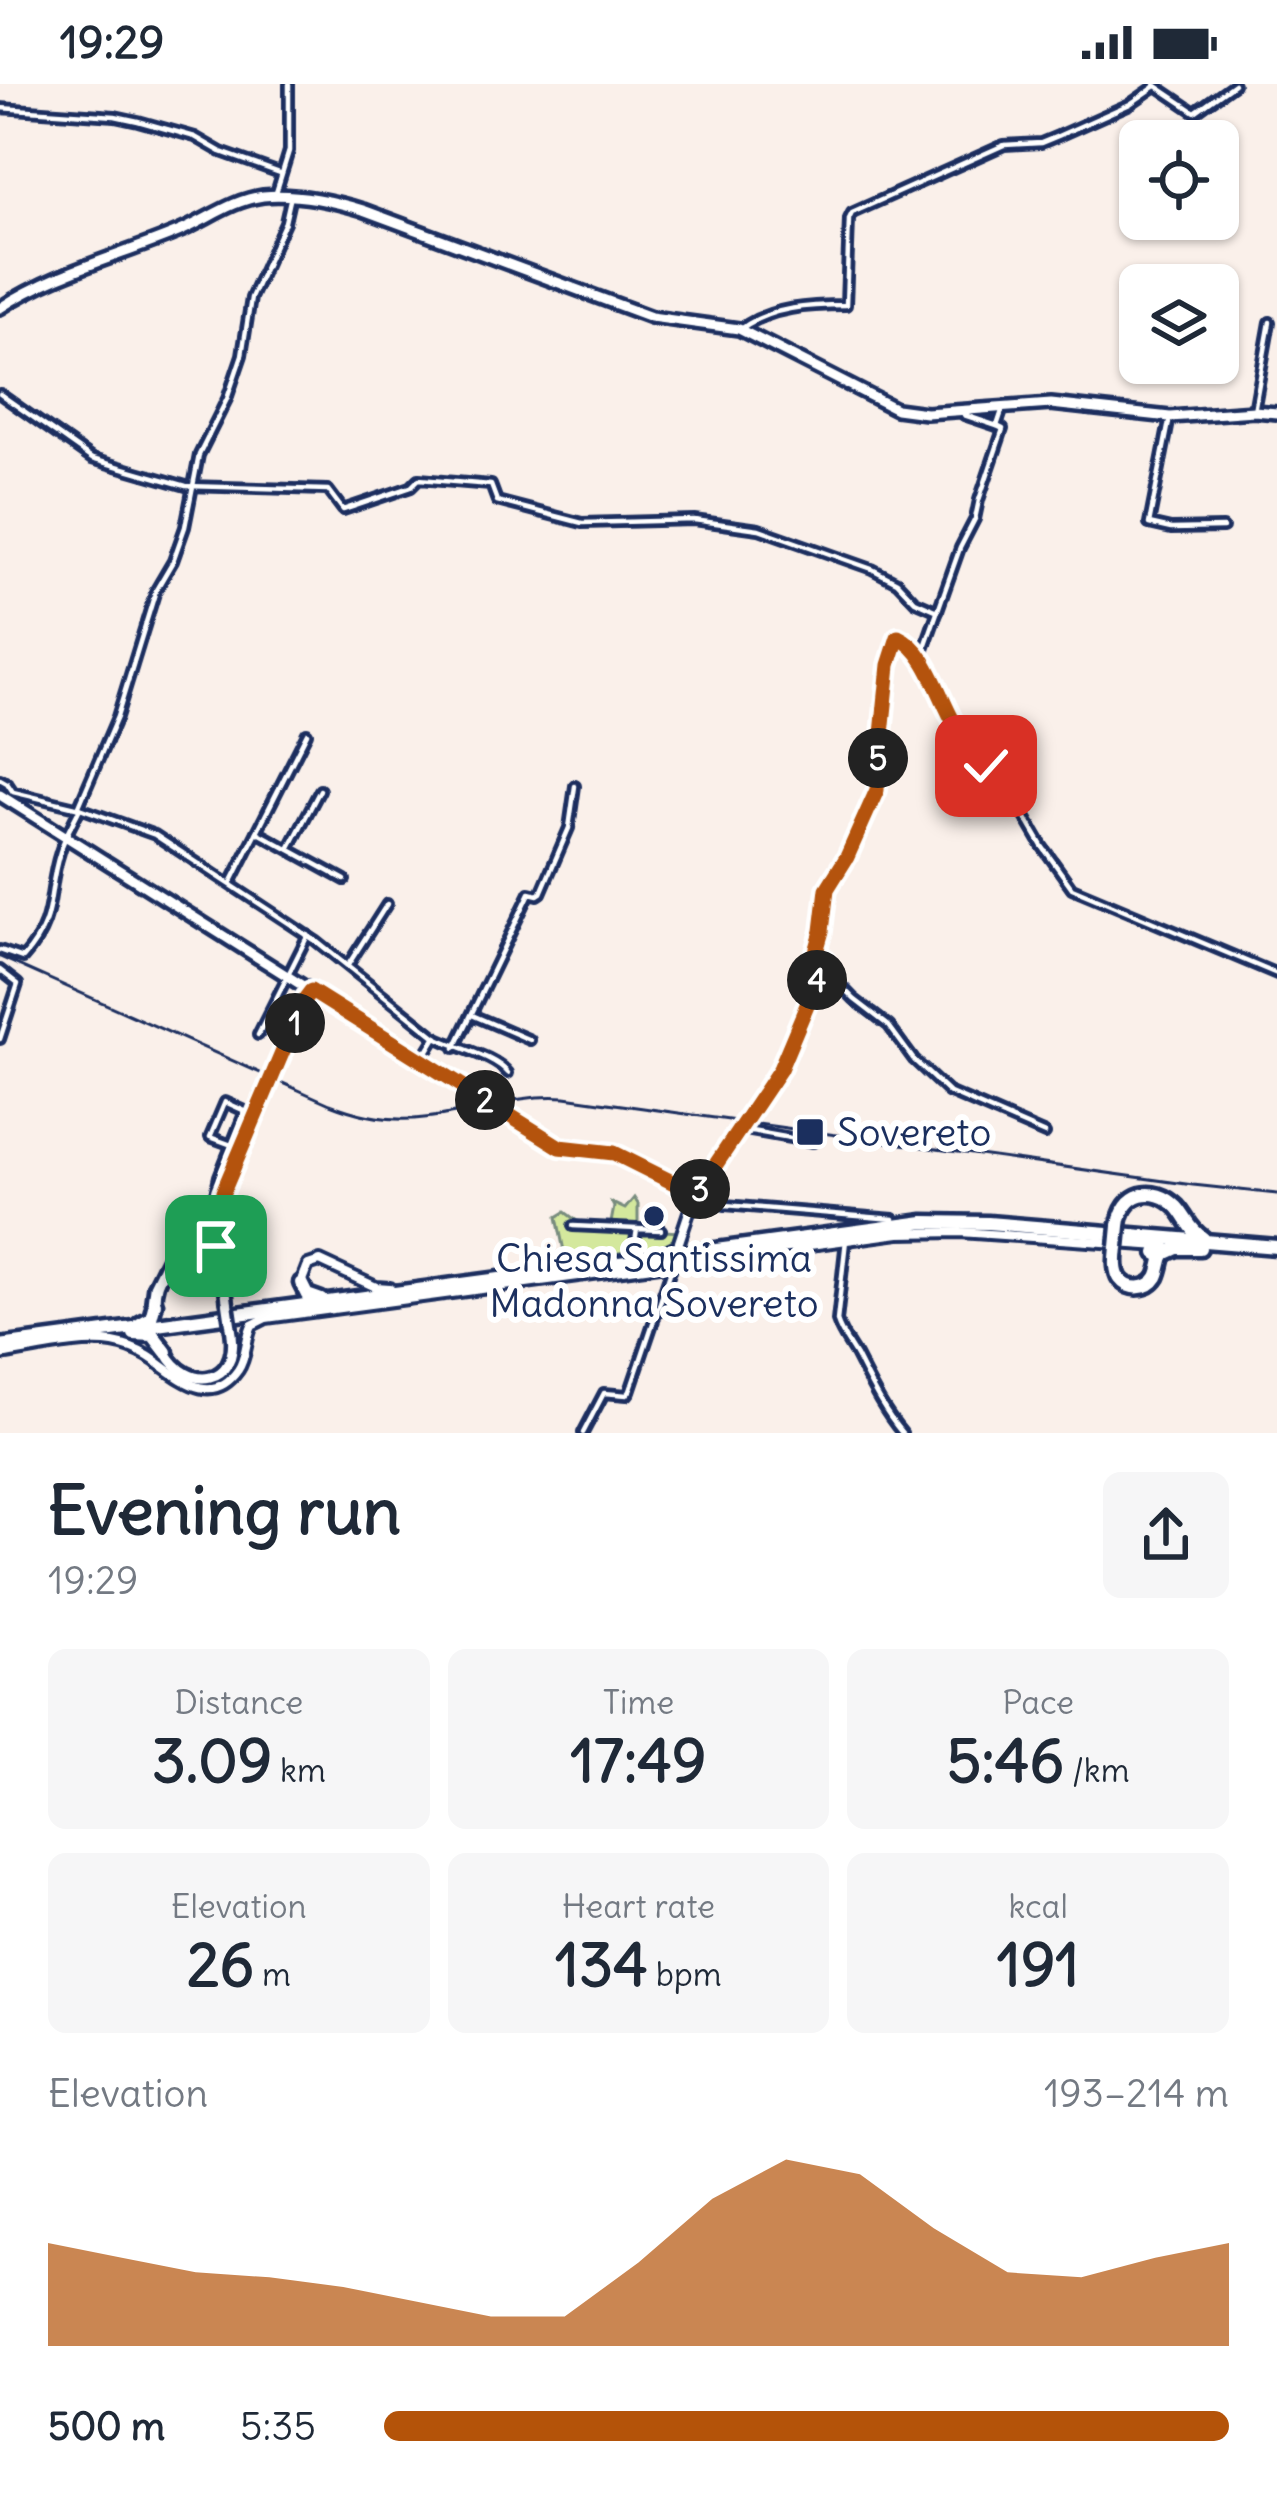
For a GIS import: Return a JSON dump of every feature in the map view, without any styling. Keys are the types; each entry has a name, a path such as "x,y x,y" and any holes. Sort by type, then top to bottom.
{"highway":[{"path":"1226,1247 1178,1248 1160,1255 1155,1280 1146,1286 1128,1285 1117,1273 1121,1211 1126,1203 1144,1195 1169,1201 1202,1238 1277,1249"},
{"path":"1139,1240 1176,1235 1185,1219"},
{"path":"163,1356 167,1336 174,1329 256,1311 912,1223 988,1223 1139,1240 1251,1245"},
{"path":"0,1348 900,1228 968,1226 1277,1249"},
{"path":"301,1283 305,1294 316,1299 362,1297"},
{"path":"256,1311 291,1302 301,1283"},
{"path":"154,1303 173,1319 219,1318"},
{"path":"97,1335 146,1322 154,1313 154,1303"},
{"path":"97,1335 147,1333 158,1339 163,1356"}],"main road":[{"path":"0,308 51,279 177,233 247,199 290,197 363,210 651,316 740,329 896,409 958,412 1064,404 1170,417 1277,413"},
{"path":"6,795 308,993 223,1192 219,1221 232,1334 230,1361 224,1370 199,1378 163,1356"},
{"path":"200,1246 219,1221"},
{"path":"154,1303 156,1288 169,1265 200,1246 220,1244"},
{"path":"200,1246 222,1263"}],"street":[{"path":"274,196 290,151 289,84"},
{"path":"740,329 793,308 846,305 853,213 1004,145 1041,143 1058,136 1130,104 1156,85 1195,112 1234,84"},
{"path":"0,108 138,121 195,137 221,152 280,173"},
{"path":"0,950 23,958 43,929 58,857 117,717 156,590 185,527 199,454 227,400 242,355 251,298 285,222 290,197"},
{"path":"1254,411 1270,322"},
{"path":"0,394 88,458 182,486 327,490 343,510 411,487 419,479 491,485 497,501 582,523 694,520 736,524 872,569 938,611"},
{"path":"997,426 1004,408"},
{"path":"921,658 975,519 1004,428 958,412"},
{"path":"1170,417 1149,524 1171,529 1222,528"},
{"path":"301,1283 308,1265 317,1261 376,1287 392,1288 677,1247 694,1198 780,1069 823,967 824,958 816,952 827,889 877,790 889,665 897,638 903,638 921,658 957,728 1007,788 1072,888 1277,974"},
{"path":"230,883 307,733"},
{"path":"0,779 6,795 79,808 136,826 201,862 348,964 436,1036 455,1048 500,1063 508,1073"},
{"path":"455,1048 530,893 541,893 569,829 575,786"},
{"path":"290,850 320,790"},
{"path":"257,832 344,880"},
{"path":"348,964 387,904"},
{"path":"258,1035 308,935"},
{"path":"823,967 889,1026 914,1060 948,1092 1046,1134"},
{"path":"0,970 18,984 0,1040"},
{"path":"308,993 560,1147 614,1153 694,1198 724,1205 894,1219"},
{"path":"472,1015 530,1040"},
{"path":"422,1060 436,1036"},
{"path":"154,1303 149,1301 150,1291 166,1257 203,1234 210,1224 219,1176 245,1111 225,1102 210,1137 229,1144"},
{"path":"743,1125 813,1142"},
{"path":"573,1226 661,1230"},
{"path":"633,1255 637,1229"},
{"path":"0,1348 104,1342 163,1356 183,1382 193,1386 217,1386 236,1374 248,1334 258,1320 899,1233 1139,1240 1160,1255"},
{"path":"846,1240 838,1328 869,1387 902,1433"},
{"path":"584,1433 604,1394 630,1391 669,1264"},
{"path":"0,1348 17,1336"}],"green space":[{"path":"634,1198 638,1229 680,1232 676,1245 569,1260 557,1217 565,1212 581,1224 610,1228 612,1203 625,1209"}],"railway":[{"path":"0,957 330,1104 376,1117 424,1118 529,1098 565,1097 1277,1194"}],"place":[{"name":"Sovereto","path":"810,1132"},
{"name":"Chiesa Santissima Madonna Sovereto","path":"654,1216"}],"route":[{"path":"216,1246 220,1244 223,1192 311,991 560,1147 614,1153 696,1194 780,1069 823,967 824,958 816,952 827,889 877,790 889,665 898,637 918,654 957,728 986,766"}]}
